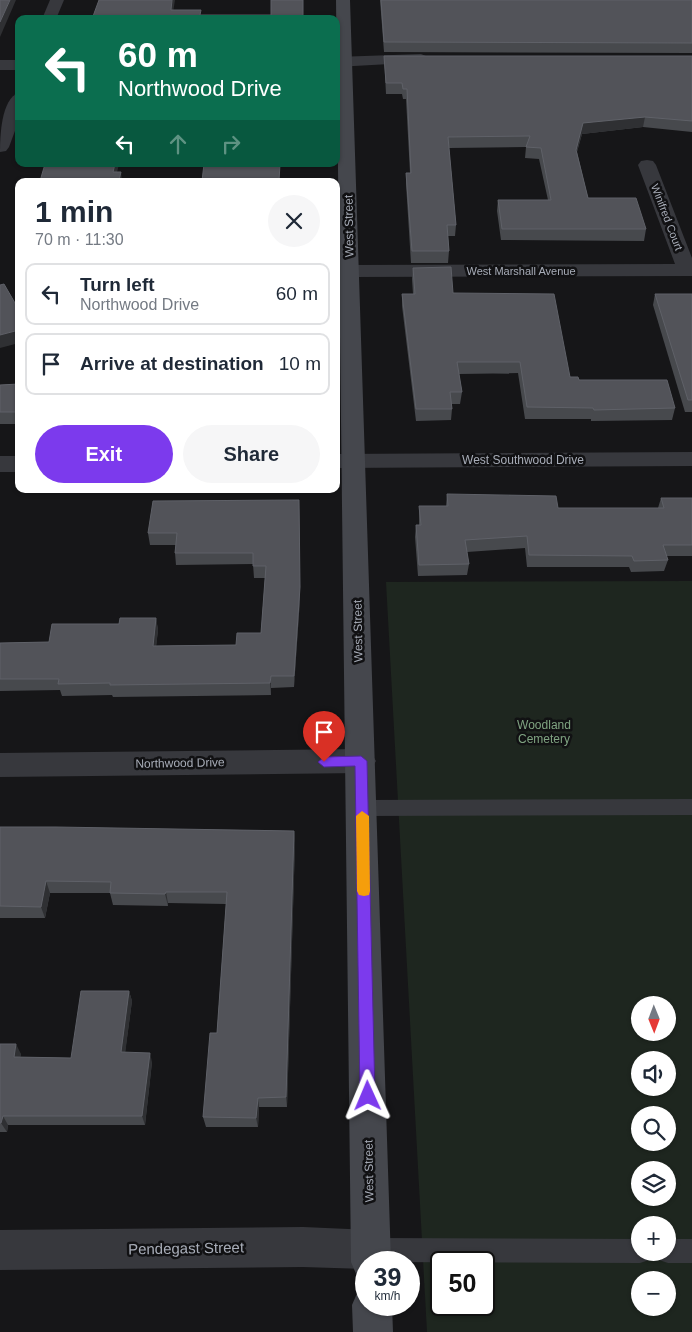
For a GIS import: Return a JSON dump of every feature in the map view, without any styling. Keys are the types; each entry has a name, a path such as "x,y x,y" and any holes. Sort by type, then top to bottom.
{"main road":[{"name":"West Street","path":"343,0 341,62 350,271 346,461 361,761 371,1251"},
{"path":"372,1316 373,1332"}],"street":[{"path":"51,15 57,0"},
{"path":"341,62 434,59"},
{"path":"0,65 15,65"},
{"path":"0,148 15,109"},
{"name":"Winifred Court","path":"647,165 689,270"},
{"name":"West Marshall Avenue","path":"350,271 689,270"},
{"name":"West Southwood Drive","path":"346,461 692,460"},
{"path":"0,464 15,464"},
{"name":"Northwood Drive","path":"0,765 361,761"},
{"name":"Pendegast Street","path":"0,1250 303,1247 355,1254"}],"lane":[{"path":"362,808 692,808"},
{"path":"420,1255 631,1251"},
{"path":"676,1251 692,1251"}],"green space":[{"name":"Woodland Cemetery","path":"692,581 692,1332 427,1332 386,582"}],"building":[{"path":"0,0 10,0 0,22"},
{"path":"99,0 172,0 171,10 201,10 200,15 93,15"},
{"path":"271,0 303,0 303,15 271,15"},
{"path":"381,0 692,0 692,43 384,42"},
{"path":"384,56 692,56 692,121 645,117 583,123 576,150 588,198 636,198 646,229 502,229 498,200 551,200 541,148 526,147 530,136 448,137 456,225 447,225 449,251 412,251 406,173 411,173 407,89 403,89 402,83 386,83"},
{"path":"44,167 114,167 113,172 121,172 120,178 41,178"},
{"path":"204,167 280,167 279,178 202,178"},
{"path":"451,267 453,293 554,294 570,377 578,377 579,380 667,380 675,408 594,410 593,408 527,407 520,362 457,362 462,392 450,392 452,409 416,409 402,294 415,294 413,268"},
{"path":"4,284 15,303 15,331 0,335 0,285"},
{"path":"655,294 692,294 692,400 688,400"},
{"path":"15,384 15,412 0,412 0,385"},
{"path":"447,494 556,496 558,508 664,508 661,498 692,498 692,545 663,545 668,560 634,561 632,556 529,555 527,536 465,540 469,564 419,565 416,525 421,525 419,506 448,506"},
{"path":"299,500 300,587 294,676 271,676 270,683 110,685 110,683 58,684 59,679 0,679 0,643 49,642 52,624 119,624 120,618 156,618 153,646 236,645 237,633 261,633 266,566 253,566 253,553 175,553 177,533 148,533 153,501"},
{"path":"0,827 294,831 286,1097 258,1098 256,1118 203,1117 210,1033 217,1033 227,892 110,893 111,882 46,881 41,907 0,906"},
{"path":"81,991 129,991 121,1052 150,1053 142,1116 3,1116 0,1123 0,1044 16,1044 14,1057 71,1058"}],"slow traffic":[{"path":"362,816 364,891"}],"route":[{"path":"324,762 361,761 368,1096"}]}
